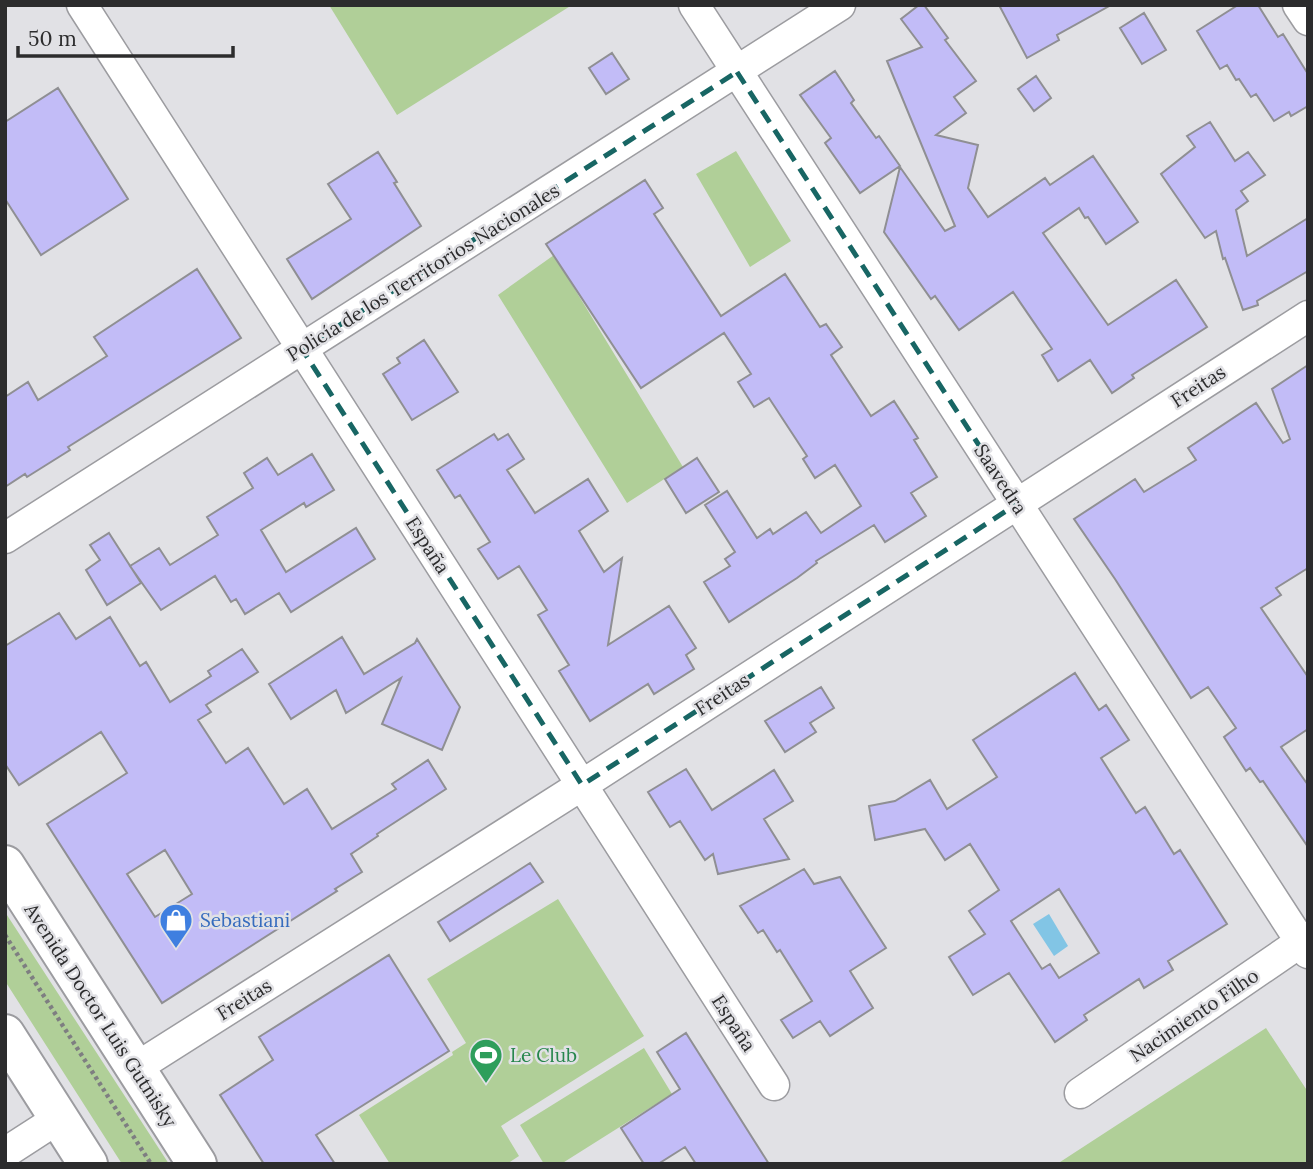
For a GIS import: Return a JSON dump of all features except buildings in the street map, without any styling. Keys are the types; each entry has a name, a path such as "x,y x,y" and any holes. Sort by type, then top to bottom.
{"main road":[{"name":"Avenida Doctor Luis Gutnisky","path":"5,865 197,1164"},
{"path":"5,1034 88,1164"}],"street":[{"name":"España","path":"82,5 774,1085"},
{"name":"Saavedra","path":"694,5 1305,944"},
{"name":"Policía de los Territorios Nacionales","path":"5,537 841,5"},
{"path":"1298,5 1308,20"},
{"name":"Freitas","path":"134,1069 582,785 1308,316"},
{"name":"Nacimiento Filho","path":"1080,1093 1305,944"},
{"path":"5,1153 59,1118"}],"path":[{"path":"5,935 151,1164"}],"highlighted area":[{"path":"737,72 1017,504 582,785 302,349"}],"green space":[{"path":"329,5 572,5 397,115"},
{"path":"736,151 791,241 750,267 696,174"},
{"path":"554,255 683,467 627,503 498,295"},
{"name":"Le Club","path":"558,899 644,1036 501,1126 519,1156 507,1164 390,1164 359,1115 453,1055 452,1052 466,1043 427,979"},
{"path":"5,912 169,1164 122,1164 5,981"},
{"path":"1266,1028 1308,1092 1308,1164 1057,1164"},
{"name":"Le Club","path":"644,1048 672,1094 561,1164 544,1164 520,1125"}],"water":[{"path":"1049,914 1068,946 1054,956 1033,924"}],"place":[{"name":"Sebastiani","path":"176,950"},
{"name":"Le Club","path":"486,1085"}]}
